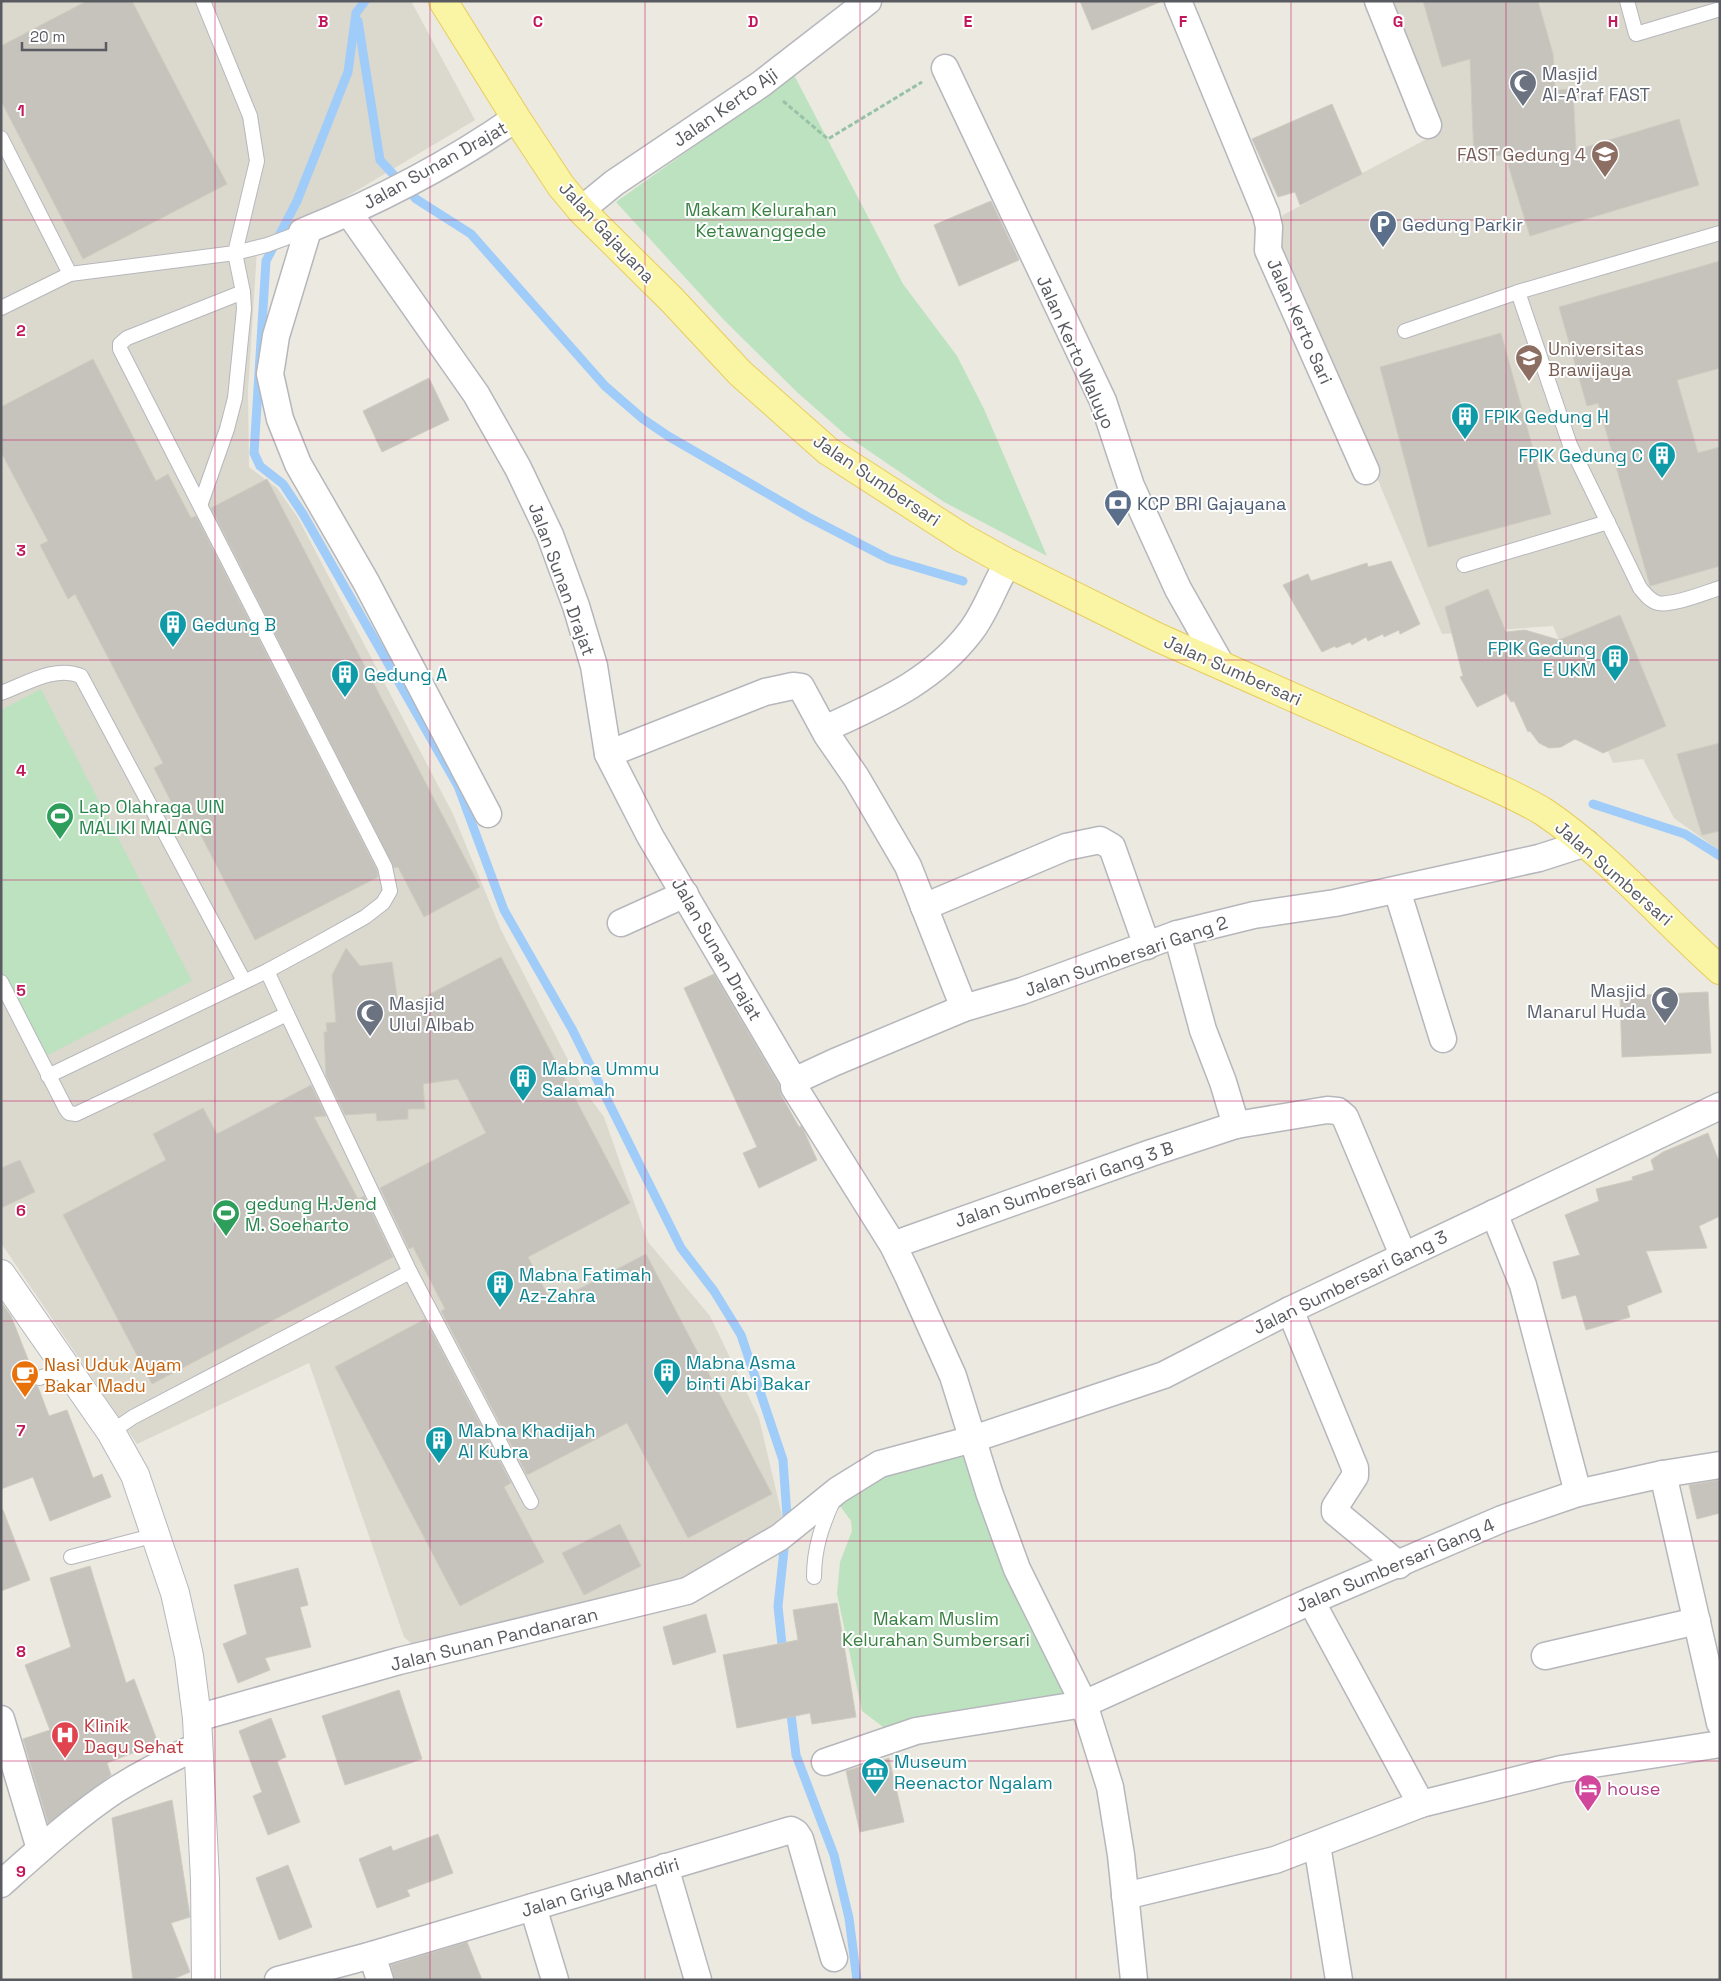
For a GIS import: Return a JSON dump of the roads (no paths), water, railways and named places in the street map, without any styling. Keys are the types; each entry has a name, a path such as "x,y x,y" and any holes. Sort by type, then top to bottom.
{"main road":[{"name":"Jalan Gajayana","path":"443,1 561,186 581,210 740,373"},
{"name":"Jalan Sumbersari","path":"740,373 828,451 964,538 1002,573 1220,663 1493,786 1542,811 1580,845 1636,887 1720,970"},
{"path":"1,1274 111,1432 134,1475 156,1534 177,1602 189,1656 197,1718 205,1880 206,1980"}],"street":[{"name":"Jalan Kerto Aji","path":"581,210 614,183 761,84 868,1"},
{"name":"Jalan Kerto Sari","path":"1178,1 1266,214 1269,227 1268,250 1366,471"},
{"path":"1378,1 1428,126"},
{"name":"Jalan Kerto Waluyo","path":"945,68 1103,401 1131,486 1178,589 1220,663"},
{"name":"Jalan Sunan Drajat","path":"516,118 454,159 349,213 476,394 518,468 550,535 576,606 594,666 608,754 650,836 686,894 794,1081"},
{"path":"349,213 305,231 276,336 270,374 280,419 298,464 366,582 488,814"},
{"path":"826,731 829,727 900,694 943,661 981,616 1002,573"},
{"path":"608,754 765,692 793,686 801,687 908,866 964,1008"},
{"path":"924,907 1066,847 1100,840 1112,847 1147,946"},
{"name":"Jalan Sumbersari Gang 2","path":"794,1081 964,1008 1022,991 1177,934 1254,915 1397,890 1539,858 1580,845"},
{"path":"1397,890 1442,1040"},
{"path":"621,923 686,894"},
{"path":"1177,934 1203,1030 1223,1082 1236,1125"},
{"path":"794,1081 794,1088 893,1245 953,1376 989,1492 1017,1569 1084,1704 1110,1788 1134,1980"},
{"name":"Jalan Sumbersari Gang 3","path":"780,1537 838,1490 880,1464 973,1439 1164,1375 1290,1310 1403,1255 1720,1106"},
{"name":"Jalan Sumbersari Gang 3 B","path":"893,1245 1151,1153 1236,1125 1327,1110 1338,1112 1345,1117 1403,1255"},
{"path":"1494,1213 1523,1285 1578,1493"},
{"path":"1290,1310 1355,1468 1355,1476 1335,1507 1335,1512 1399,1565"},
{"name":"Jalan Sumbersari Gang 4","path":"825,1762 916,1731 1084,1704 1311,1601 1399,1565 1502,1519 1578,1493 1663,1474 1720,1465"},
{"path":"1663,1474 1720,1724"},
{"name":"Jalan Sunan Pandanaran","path":"197,1718 399,1661 674,1596 688,1591 780,1537"},
{"path":"1311,1601 1421,1804"},
{"path":"1545,1656 1697,1621"},
{"path":"1,1719 40,1849"},
{"path":"1125,1896 1275,1860 1421,1804 1561,1768 1720,1744"},
{"path":"1,1884 40,1849 115,1790 155,1766 198,1746"},
{"name":"Jalan Griya Mandiri","path":"278,1980 372,1955 791,1830 796,1832 834,1958"},
{"path":"1317,1845 1339,1980"},
{"path":"665,1867 698,1980"},
{"path":"533,1907 555,1980"},
{"path":"372,1955 380,1980"}],"lane":[{"path":"201,503 227,430 235,398 244,309 243,292 235,253 257,161 250,116 203,1"},
{"path":"1627,1 1636,34 1717,10"},
{"path":"1,138 70,274"},
{"path":"1,308 70,274 235,253 267,245 305,231"},
{"path":"1405,331 1518,292 1720,233"},
{"path":"48,1076 267,971 365,917 383,903 390,891 385,867 201,503 121,353 120,344 127,338 243,292"},
{"path":"1518,292 1570,445 1640,588 1649,598 1658,603 1668,603 1720,588"},
{"path":"1464,565 1608,522"},
{"path":"1,692 58,672 68,671 81,676 244,981"},
{"path":"267,971 410,1272 531,1502"},
{"path":"1,982 48,1076 69,1113 76,1114 287,1014"},
{"path":"111,1432 133,1417 410,1272"},
{"path":"39,1378 68,1369"},
{"path":"814,1577 814,1558 822,1526 838,1490"},
{"path":"71,1557 156,1534"}],"waterway":[{"path":"365,1 356,13 348,72 297,201 266,261 254,453 260,466 283,484 303,514 458,786 504,910 572,1029 681,1248 714,1291 741,1335 783,1460 787,1516"},
{"path":"358,21 380,160 416,199 471,234 605,386 643,419 668,436 808,517 889,559 963,581"},
{"path":"1593,804 1685,834 1720,856"},
{"path":"783,1654 778,1606 784,1550"},
{"path":"790,1706 796,1755 834,1855 849,1918 857,1980"}],"place":[{"name":"Masjid Al-A'raf FAST","path":"1523,107"},
{"name":"FAST Gedung 4","path":"1605,178"},
{"name":"Gedung Parkir","path":"1383,248"},
{"name":"Universitas Brawijaya","path":"1529,382"},
{"name":"FPIK Gedung H","path":"1465,440"},
{"name":"FPIK Gedung C","path":"1662,479"},
{"name":"KCP BRI Gajayana","path":"1118,527"},
{"name":"Gedung B","path":"173,648"},
{"name":"FPIK Gedung E UKM","path":"1615,682"},
{"name":"Gedung A","path":"345,698"},
{"name":"Lap Olahraga UIN MALIKI MALANG","path":"60,840"},
{"name":"Masjid Manarul Huda","path":"1665,1024"},
{"name":"Masjid Ulul Albab","path":"370,1037"},
{"name":"Mabna Ummu Salamah","path":"523,1102"},
{"name":"gedung H.Jend M. Soeharto","path":"226,1237"},
{"name":"Mabna Fatimah Az-Zahra","path":"500,1308"},
{"name":"Mabna Asma binti Abi Bakar","path":"667,1396"},
{"name":"Nasi Uduk Ayam Bakar Madu","path":"25,1398"},
{"name":"Mabna Khadijah Al Kubra","path":"439,1464"},
{"name":"Klinik Daqu Sehat","path":"65,1759"},
{"name":"Museum Reenactor Ngalam","path":"875,1795"},
{"name":"house","path":"1588,1812"}],"park label":[{"name":"Makam Kelurahan Ketawanggede","path":"761,219"},
{"name":"Makam Muslim Kelurahan Sumbersari","path":"936,1628"}]}
